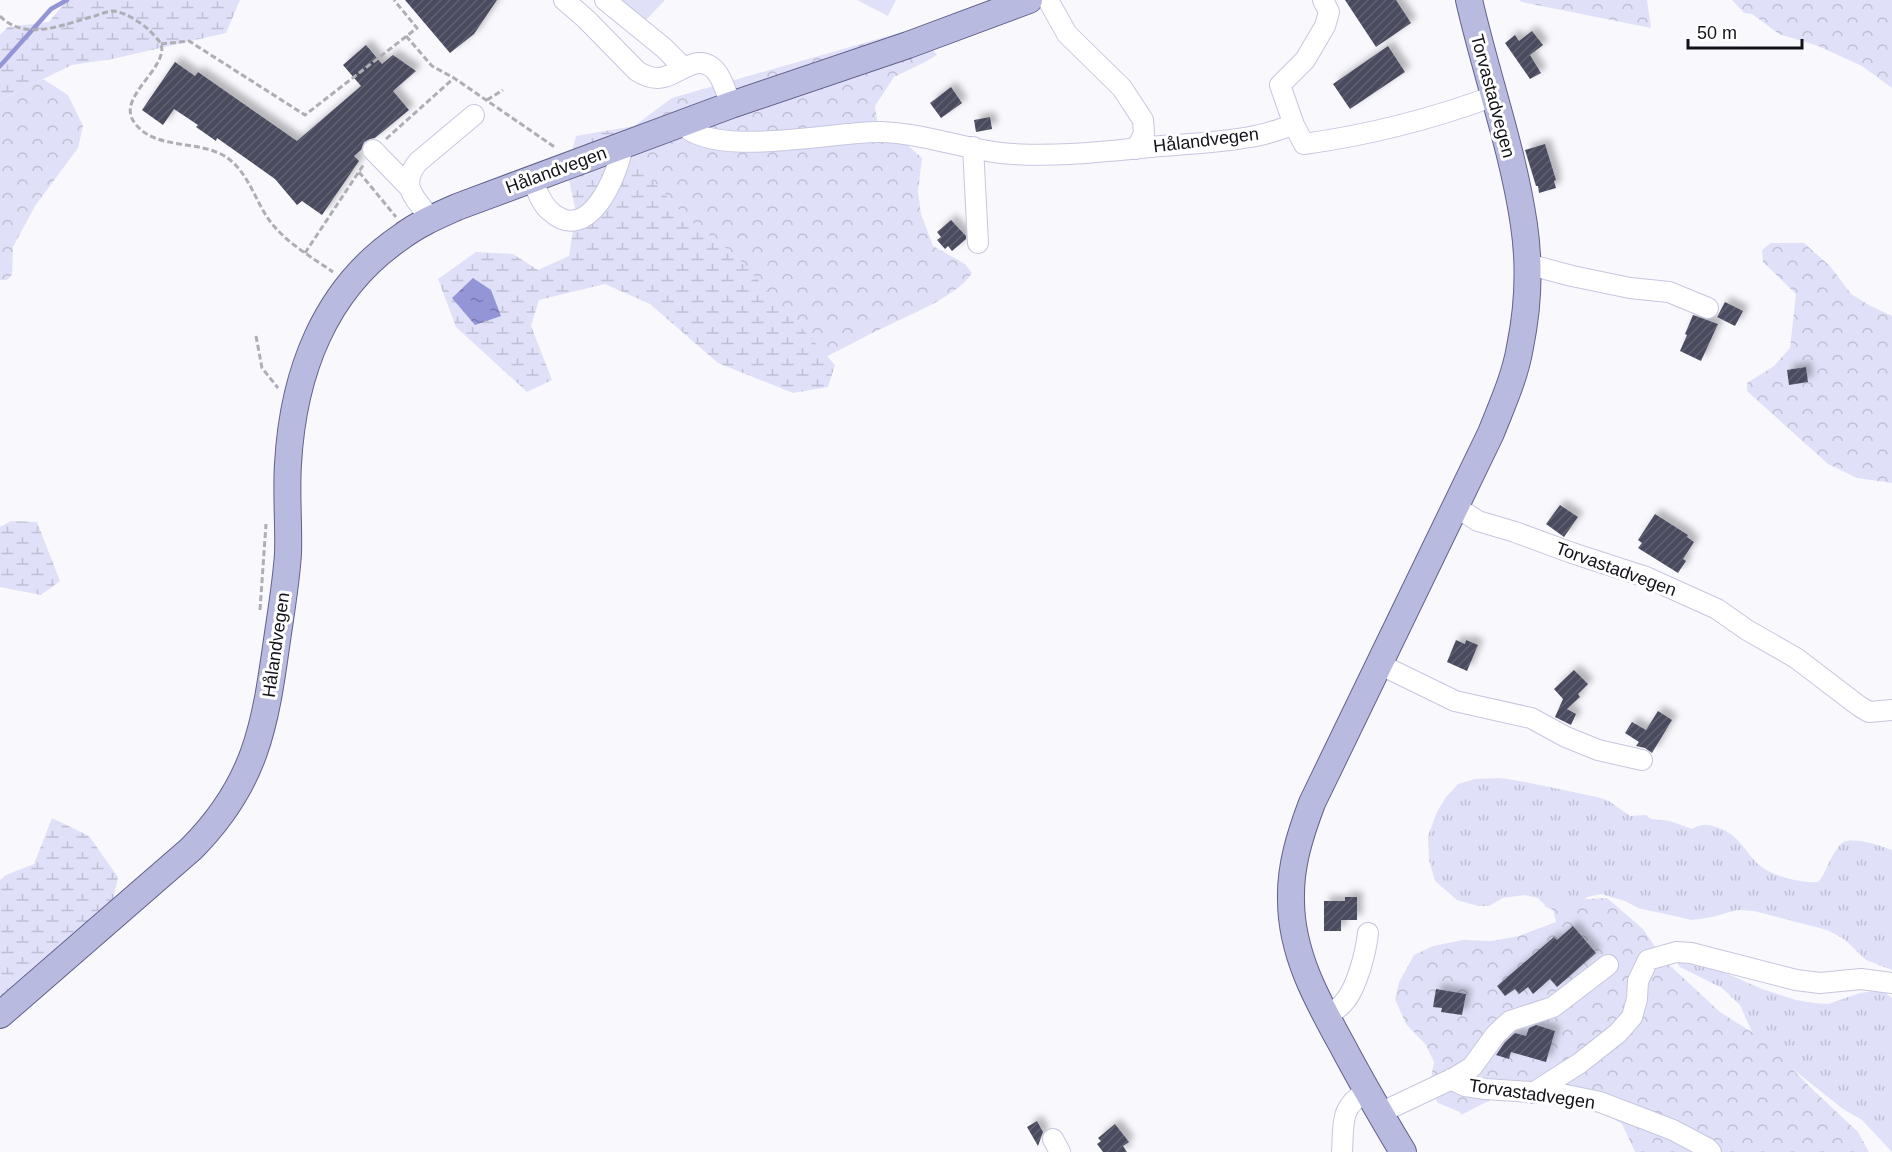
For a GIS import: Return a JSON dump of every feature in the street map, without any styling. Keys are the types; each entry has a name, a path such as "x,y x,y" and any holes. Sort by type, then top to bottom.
{"main road":[{"name":"Hålandvegen","path":"0,1015 191,849 218,819 243,780 261,734 272,678 288,555 289,453 303,370 325,321 350,283 384,249 427,213 532,179 681,123 908,45 1029,0"},
{"name":"Torvastadvegen","path":"1403,1152 1326,1016 1305,971 1296,941 1290,903 1293,866 1312,803 1491,434 1515,369 1526,314 1527,264 1518,190 1469,0"}],"street":[{"path":"564,0 642,74 653,78 665,77 694,63 702,63 714,69 719,75 731,105"},
{"path":"605,0 664,48 682,67"},
{"path":"1048,0 1068,34 1122,88 1138,112 1144,127 1142,140 1136,149"},
{"path":"1326,6 1325,26 1305,60 1280,85 1294,125 1304,144 1332,141 1407,124 1494,96"},
{"path":"409,187 408,179 411,169 481,108"},
{"name":"Hålandvegen","path":"681,123 694,134 714,141 797,140 835,134 881,132 926,137 1003,153 1048,155 1252,137 1294,125"},
{"path":"532,179 550,212 564,220 580,219 597,206 617,170 623,145"},
{"path":"974,147 978,243"},
{"path":"373,150 409,187 427,213"},
{"path":"1527,264 1630,288 1670,292 1708,308"},
{"name":"Torvastadvegen","path":"1456,507 1478,521 1646,577 1717,609 1796,658 1869,712 1892,710"},
{"path":"1379,664 1455,701 1531,718 1566,737 1598,750 1642,760"},
{"path":"1326,1016 1345,1002 1351,992 1361,966 1368,933"},
{"path":"1533,1093 1580,1064 1618,1033 1632,1017 1638,981 1648,960 1676,952 1691,953 1796,980 1820,983 1861,979 1892,982"},
{"name":"Torvastadvegen","path":"1342,1152 1345,1114 1348,1106 1357,1097 1374,1102 1451,1079 1472,1067 1496,1034 1510,1021 1553,1007 1608,965"},
{"name":"Torvastadvegen","path":"1451,1079 1465,1086 1561,1094 1600,1102 1673,1130 1711,1152"}],"path":[{"path":"161,44 189,41 305,115 417,28 394,0"},
{"path":"0,16 22,28 50,29 112,11 130,17 150,31 161,44 161,53 158,62 130,108 132,120 140,129 153,137 224,155 242,172 275,228 305,253 338,275"},
{"path":"406,36 432,66 454,78 481,108 560,151 552,154"},
{"path":"305,253 373,150 454,78"},
{"path":"481,108 502,90"},
{"path":"359,172 399,221 427,213"},
{"path":"256,336 262,368 280,387"},
{"path":"259,617 267,523"}],"green space":[{"path":"67,0 240,0 226,33 112,59 72,65 0,100 0,35 8,27 49,22"},
{"path":"618,0 665,0 643,23"},
{"path":"857,0 896,0 888,16"},
{"path":"1519,0 1647,0 1651,28 1522,2"},
{"path":"1732,0 1892,0 1892,88 1862,66 1818,46 1779,34 1752,14 1744,13"},
{"path":"916,28 937,55 894,77 875,106 878,128 905,143 922,158 918,192 921,214 933,246 965,264 972,273 945,297 826,357 737,258 684,216 636,161 634,126 672,98"},
{"path":"43,79 68,95 83,126 78,148 35,206 13,247 12,275 7,280 0,280 0,100"},
{"path":"634,126 636,161 684,216 737,257 835,365 828,387 793,393 718,363 650,304 605,284 539,300 531,326 552,380 527,392 456,327 438,279 476,252 513,254 538,270 569,256 576,212 567,171 576,136"},
{"path":"1771,243 1804,243 1830,266 1851,294 1892,316 1892,483 1857,478 1828,464 1747,391 1747,383 1774,366 1790,348 1796,294 1763,262 1762,250"},
{"path":"11,521 37,522 60,581 41,595 0,587 0,527"},
{"path":"1500,778 1597,797 1609,801 1630,816 1646,815 1651,819 1670,821 1692,829 1702,825 1715,827 1734,837 1755,861 1768,871 1799,881 1818,882 1840,844 1844,842 1862,841 1892,850 1892,970 1866,960 1844,939 1827,930 1754,911 1737,910 1692,920 1638,908 1625,901 1601,894 1587,897 1580,904 1548,908 1538,898 1524,895 1503,898 1489,906 1478,906 1457,900 1435,881 1429,860 1428,836 1437,812 1446,797 1458,784 1475,779"},
{"path":"52,818 89,836 118,877 112,906 0,1000 0,880 6,875 34,864"},
{"path":"1607,898 1643,929 1664,960 1720,1012 1763,1039 1858,1132 1869,1152 1635,1152 1622,1124 1590,1105 1506,1092 1461,1115 1460,1112 1438,1103 1430,1084 1434,1062 1426,1045 1406,1024 1395,999 1399,982 1414,955 1433,946 1463,940 1491,941 1519,936 1556,922 1553,910 1544,906 1554,901"},
{"path":"1674,959 1707,965 1762,989 1796,1000 1828,1004 1860,993 1882,990 1892,998 1892,1152 1862,1120 1843,1109 1755,1039 1740,1005 1722,988 1680,967"}],"water":[{"path":"473,278 491,290 501,316 475,325 452,298"}],"building":[{"path":"405,0 497,0 474,34 450,53"},
{"path":"1345,0 1396,0 1411,23 1376,47"},
{"path":"1532,31 1543,45 1530,55 1541,73 1530,79 1505,43 1515,35 1519,41"},
{"path":"366,45 382,64 393,55 416,71 393,91 409,110 375,138 364,142 361,150 354,156 359,161 322,215 302,201 297,205 275,179 217,138 216,141 196,127 198,125 174,109 163,125 142,110 175,62 195,76 198,72 297,141 361,86 343,65"},
{"path":"1388,46 1405,72 1350,109 1333,84"},
{"path":"951,87 962,103 941,118 930,103"},
{"path":"990,117 992,129 976,132 974,120"},
{"path":"1545,144 1556,180 1554,181 1556,188 1539,193 1525,150"},
{"path":"951,220 966,236 966,239 952,251 948,246 945,249 937,240 941,237 937,232"},
{"path":"1725,302 1743,311 1735,326 1717,317"},
{"path":"1693,315 1718,324 1701,361 1680,351"},
{"path":"1806,367 1808,382 1789,385 1787,370"},
{"path":"1560,505 1578,517 1564,537 1546,524"},
{"path":"1655,514 1688,535 1687,537 1694,542 1683,559 1686,561 1678,573 1638,548 1642,543 1638,540"},
{"path":"1456,640 1465,644 1466,640 1478,645 1467,671 1447,662"},
{"path":"1574,670 1588,684 1578,694 1580,697 1567,709 1576,714 1571,725 1555,717 1563,699 1554,689"},
{"path":"1658,711 1672,720 1652,753 1636,746 1639,742 1625,733 1632,722 1646,730"},
{"path":"1345,897 1357,897 1357,920 1341,920 1341,931 1324,931 1324,901 1345,901"},
{"path":"1573,926 1596,953 1557,987 1550,979 1533,994 1528,987 1519,994 1515,989 1505,996 1497,986 1554,937 1557,940"},
{"path":"1436,989 1466,994 1462,1015 1441,1012 1442,1008 1433,1007"},
{"path":"1536,1025 1555,1031 1546,1062 1511,1052 1509,1059 1496,1055 1515,1033 1526,1036 1529,1028"},
{"path":"1037,1121 1043,1132 1038,1146 1027,1127"},
{"path":"1115,1124 1129,1142 1123,1146 1127,1152 1103,1152 1097,1144 1101,1141 1098,1138"}],"waterway":[{"path":"0,66 51,9 67,0"}]}
